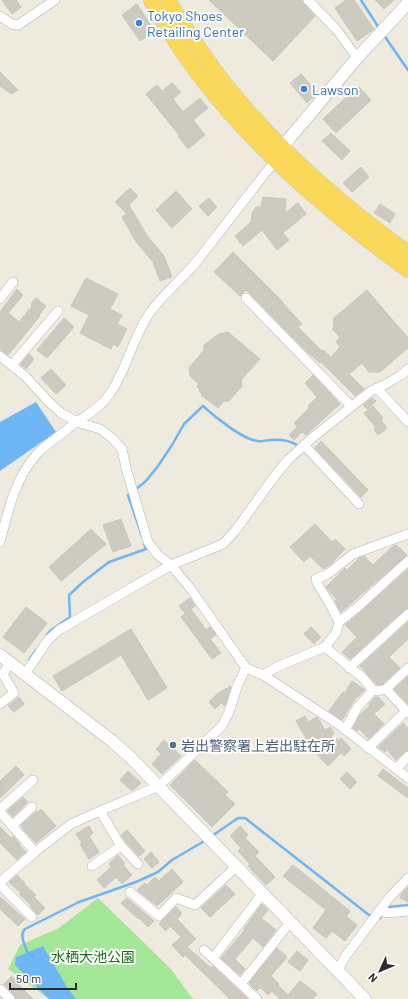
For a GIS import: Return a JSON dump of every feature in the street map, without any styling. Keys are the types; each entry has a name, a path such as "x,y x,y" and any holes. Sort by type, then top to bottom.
{"highway":[{"path":"151,0 186,56 212,91 256,141 279,154 333,194 378,232 408,253"},
{"path":"168,0 198,46 230,89 266,131 279,154 326,207 366,240 408,270"}],"street":[{"path":"0,16 12,24 18,25 55,0"},
{"path":"308,0 336,30 357,58"},
{"path":"0,542 13,494 24,470 37,453 76,422 94,411 109,396 120,378 138,333 148,315 161,298 196,262 279,154 288,140 357,58 408,3"},
{"path":"0,299 14,282"},
{"path":"246,298 351,406"},
{"path":"12,365 58,311"},
{"path":"0,356 26,377 61,413 76,422 100,429 112,438 122,449 126,468 148,542 158,555 171,565 190,588 246,668 263,675 345,730 408,778"},
{"path":"25,674 48,640 59,630 171,565 223,544 240,525 276,473 289,459 351,406 371,391 401,375 408,369"},
{"path":"377,388 408,422"},
{"path":"304,445 359,504"},
{"path":"339,622 316,579 328,574 353,554 408,534"},
{"path":"263,675 286,663 325,647 336,633 339,622 360,605 408,560"},
{"path":"350,668 408,614"},
{"path":"325,647 363,678 373,690 378,691 386,689 408,668"},
{"path":"0,655 112,741 160,786 365,999"},
{"path":"0,704 14,693 3,674 10,663"},
{"path":"32,917 0,883 35,852 71,824 160,786 222,726 229,712 238,684 246,668"},
{"path":"368,748 407,712 386,689"},
{"path":"345,730 357,708 373,690"},
{"path":"396,769 408,756"},
{"path":"33,780 0,811 35,852"},
{"path":"12,826 32,807"},
{"path":"100,811 121,846 138,864"},
{"path":"92,866 121,846"},
{"path":"130,892 159,916 176,898 195,905 237,866"},
{"path":"338,970 345,957 389,898 408,878"},
{"path":"213,958 263,893"},
{"path":"379,912 389,913 408,911"},
{"path":"241,984 291,921"},
{"path":"204,950 257,999"},
{"path":"0,989 10,999"}],"green space":[{"name":"水栖大池公園","path":"98,898 170,968 193,999 49,999 8,969 20,945 59,928"}],"water":[{"path":"36,402 56,432 0,471 0,422"},
{"path":"43,946 67,987 76,999 49,999 15,965 16,957"}],"building":[{"path":"2,0 16,0 21,7 12,14"},
{"path":"209,0 301,0 315,16 273,61"},
{"path":"346,0 354,0 374,29 357,41 335,8"},
{"path":"375,0 394,0 384,9"},
{"path":"137,4 155,31 140,41 122,15"},
{"path":"0,72 18,90 11,94 0,86"},
{"path":"301,74 318,93 307,103 290,83"},
{"path":"172,83 181,92 173,99 183,112 200,98 208,108 193,120 205,135 188,149 178,136 179,135 146,94 157,85 162,91"},
{"path":"358,86 371,100 336,133 323,119"},
{"path":"331,133 350,151 342,160 322,141"},
{"path":"361,167 369,177 352,192 343,183"},
{"path":"130,188 138,196 129,205 148,237 164,256 172,277 160,281 153,262 136,242 122,217 127,214 115,202"},
{"path":"176,191 192,209 172,228 156,210"},
{"path":"263,197 286,199 285,213 298,203 306,214 283,233 289,240 277,250 262,230 243,246 235,236 251,222 252,213 256,207 261,207"},
{"path":"209,198 217,207 208,216 199,206"},
{"path":"380,204 395,214 390,223 374,213"},
{"path":"233,252 282,301 302,324 298,327 322,351 323,350 331,357 340,347 336,342 340,337 333,330 334,318 367,290 408,338 408,348 380,372 369,372 362,363 349,374 364,389 355,396 321,362 320,363 306,351 246,290 240,296 214,272"},
{"path":"86,278 118,294 110,309 122,315 117,324 127,329 118,347 113,344 111,349 80,333 89,315 71,306"},
{"path":"17,289 23,295 8,313 19,322 32,306 31,304 36,298 46,306 39,315 40,316 8,355 0,349 0,312"},
{"path":"64,318 74,327 47,358 37,350"},
{"path":"228,332 260,359 241,380 242,386 229,401 224,401 218,408 201,395 202,394 199,391 200,389 197,387 199,384 190,376 189,368 204,350 204,345 219,334"},
{"path":"29,354 34,359 26,369 20,364"},
{"path":"51,369 66,385 56,394 41,378"},
{"path":"313,375 340,404 306,435 302,432 294,440 289,435 297,427 294,423 309,408 308,406 317,397 305,383"},
{"path":"372,398 376,401 367,409 363,405"},
{"path":"373,406 383,418 381,420 387,428 378,435 374,429 376,428 364,413"},
{"path":"321,441 368,490 361,497 315,448"},
{"path":"121,519 131,546 113,552 103,525"},
{"path":"315,524 332,542 335,539 345,549 331,564 323,569 310,556 304,562 290,547"},
{"path":"91,529 106,544 61,581 49,567"},
{"path":"396,545 407,555 341,612 335,601 337,600 326,587 345,568 347,570 359,558 364,556 373,565 393,546"},
{"path":"408,569 408,608 350,659 342,652 357,637 345,625"},
{"path":"190,598 195,606 191,609 206,630 210,627 216,635 210,639 221,653 212,659 181,617 185,613 179,606"},
{"path":"26,607 47,623 24,653 3,637"},
{"path":"408,622 408,639 389,657 400,668 383,684 377,685 360,666"},
{"path":"311,627 321,637 314,644 304,634"},
{"path":"131,629 167,688 148,700 121,655 62,691 53,676"},
{"path":"408,676 408,704 394,689"},
{"path":"352,681 365,690 358,697 357,696 342,720 329,711 343,692 345,693"},
{"path":"231,686 225,706 221,703 215,709 209,702 218,693"},
{"path":"19,697 24,704 14,712 8,706"},
{"path":"375,697 378,697 385,704 374,714 384,724 369,739 359,729 357,731 353,728 360,715 370,705 369,704"},
{"path":"305,716 308,722 317,717 325,730 330,727 334,733 327,745 329,746 337,738 338,741 341,738 351,749 344,756 341,753 328,766 312,749 296,721"},
{"path":"403,723 408,728 408,750 396,760 387,750 385,752 378,747"},
{"path":"164,740 181,756 162,774 152,764 161,754 156,749"},
{"path":"195,760 228,792 225,795 235,804 212,827 170,785"},
{"path":"16,766 24,775 0,798 0,781"},
{"path":"383,769 408,788 408,798 378,776"},
{"path":"128,771 141,783 132,791 120,780"},
{"path":"347,772 357,782 350,789 340,779"},
{"path":"23,797 28,802 13,817 7,811"},
{"path":"41,809 56,826 36,843 21,825"},
{"path":"89,826 93,833 89,836 99,852 89,859 76,834"},
{"path":"240,826 248,835 245,838 259,852 255,856 275,877 266,885 248,866 250,864 238,851 241,848 230,836"},
{"path":"0,827 11,838 13,836 26,852 17,860 0,843"},
{"path":"127,830 145,851 139,856 121,835"},
{"path":"151,852 159,862 152,868 144,859"},
{"path":"118,855 125,864 123,865 132,875 122,884 116,877 104,888 97,880 111,867 109,864"},
{"path":"293,865 350,911 346,916 357,925 345,941 332,931 326,938 313,928 326,910 283,876"},
{"path":"172,869 183,882 157,906 137,890 145,883 147,885 155,877 159,881"},
{"path":"17,875 36,895 34,897 45,908 38,915 30,906 31,905 19,894 21,893 9,882"},
{"path":"226,885 235,894 210,917 201,908"},
{"path":"408,887 408,902 400,898 402,893"},
{"path":"0,897 25,919 18,926 0,909"},
{"path":"127,898 154,921 148,927 121,903"},
{"path":"262,904 268,910 261,918 276,930 263,947 253,938 235,959 245,969 240,975 221,958 244,931 243,930"},
{"path":"176,907 181,912 181,915 177,919 196,939 187,947 211,968 213,966 248,999 230,999 185,955 183,957 172,945 181,937 170,926 166,931 159,924"},
{"path":"277,948 287,957 271,976 288,995 300,981 317,994 313,999 280,999 272,991 268,995 260,987 257,991 249,983"},
{"path":"297,951 308,960 300,971 288,962"},
{"path":"12,976 33,999 16,999 4,984"}],"waterway":[{"path":"361,0 379,28"},
{"path":"383,34 408,70"},
{"path":"135,490 146,481 158,466 184,424 203,406 229,427 252,440 281,440 297,445"},
{"path":"131,493 128,495 142,536"},
{"path":"47,635 50,631 70,617 69,595 109,562 146,549 144,543"},
{"path":"29,660 36,650"},
{"path":"212,836 238,818 245,818 369,915 380,918 383,913"},
{"path":"27,952 22,937 25,929 79,902 136,882 158,872 172,860 206,840"},
{"path":"386,909 388,907 408,905"}],"place":[{"name":"Tokyo Shoes Retailing Center","path":"139,23"},
{"name":"Lawson","path":"304,89"},
{"name":"岩出警察署上岩出駐在所","path":"173,745"}]}
